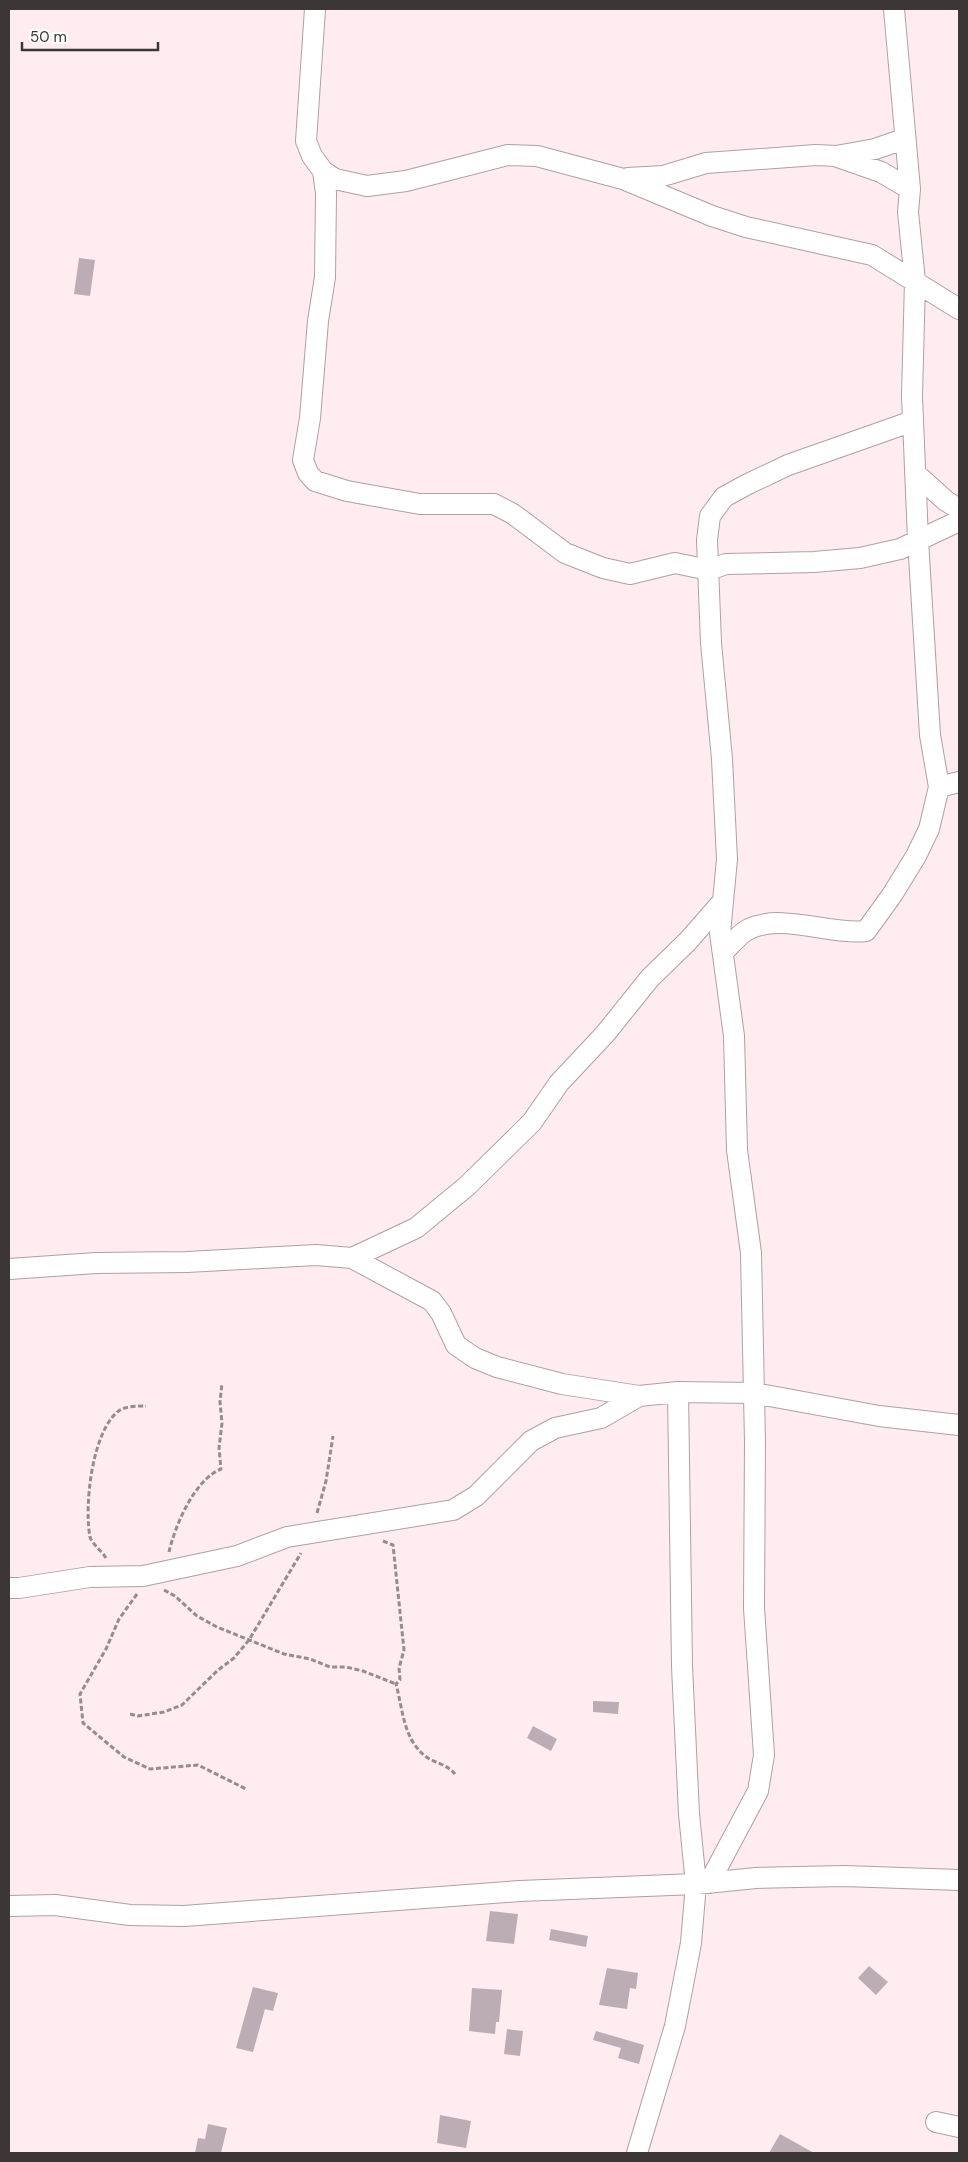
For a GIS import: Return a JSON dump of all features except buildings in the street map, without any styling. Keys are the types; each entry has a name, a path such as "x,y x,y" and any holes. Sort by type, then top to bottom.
{"street":[{"path":"315,9 306,141 312,156 323,170 336,179 367,186 406,181 508,155 537,156 623,179 712,216 738,224 872,255 959,309"},
{"path":"723,952 749,929 782,922 849,933 866,931 916,856 929,829 939,787 930,735 918,540 914,421 915,281 908,212 910,188 904,139 894,9"},
{"path":"623,179 663,176 706,163 816,155 836,156 875,149 904,139"},
{"path":"836,156 881,172 910,188"},
{"path":"323,170 326,193 325,277 318,321 303,460 308,473 316,482 347,491 420,504 494,504 513,514 565,553 603,568 630,574 675,563 710,570 726,564 814,562 860,558 900,548 959,521"},
{"path":"641,2148 675,2026 702,1883 758,1791 764,1754 754,1608 754,1393 751,1253 737,1150 734,1036 720,933 727,858 722,759 711,643 710,570 707,540 710,516 724,497 788,465 914,421"},
{"path":"916,474 946,501 959,509"},
{"path":"939,787 959,782"},
{"path":"352,1258 416,1228 467,1186 532,1122 559,1083 605,1034 650,978 688,941 723,901"},
{"path":"9,1269 96,1263 187,1262 316,1255 352,1258 432,1302 441,1313 456,1345 475,1358 497,1367 562,1384 639,1396 678,1392 754,1393 879,1416 959,1426"},
{"path":"678,1392 682,1666 689,1814 702,1883"},
{"path":"9,1588 90,1577 155,1574 237,1556 287,1537 453,1510 476,1496 532,1442 555,1428 601,1418 639,1396"},
{"path":"9,1906 55,1905 130,1915 184,1916 520,1892 702,1883 756,1878 844,1876 959,1880"},
{"path":"936,2122 959,2128"}],"path":[{"path":"222,1383 220,1402 222,1423 219,1448 221,1469 214,1472 193,1492 174,1531 164,1567 155,1574 119,1619 106,1649 80,1694 83,1723 124,1757 150,1769 198,1765 246,1789"},
{"path":"130,1714 138,1716 164,1712 182,1705 218,1670 234,1658 249,1640 311,1533 326,1481 333,1436"},
{"path":"378,1540 393,1545 404,1650 398,1668 400,1680 396,1684 405,1728 413,1744 426,1757 450,1768 455,1774"}]}
